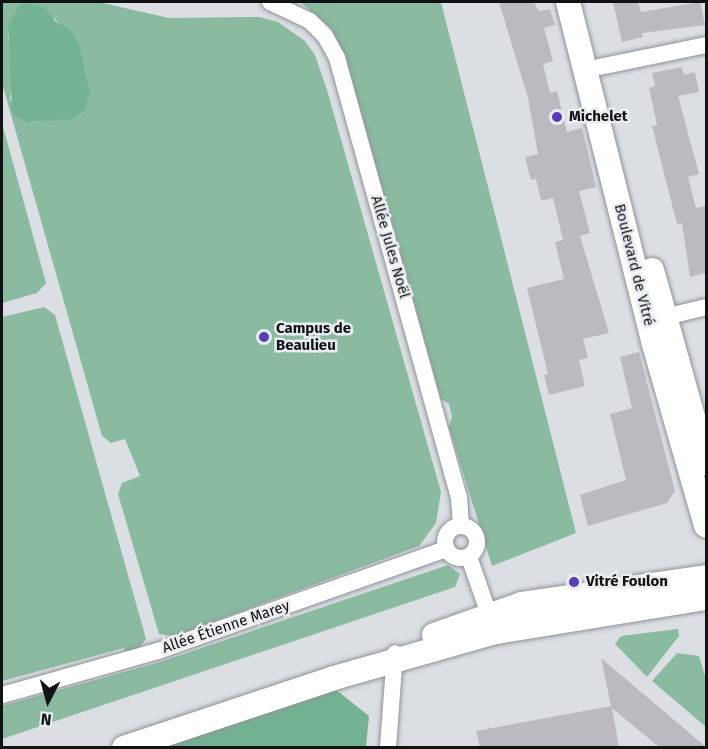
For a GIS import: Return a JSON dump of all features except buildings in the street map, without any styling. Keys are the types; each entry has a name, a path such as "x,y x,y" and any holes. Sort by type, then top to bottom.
{"main road":[{"name":"Boulevard de Vitré","path":"568,2 653,341 706,526"},
{"name":"Boulevard de Vitré","path":"580,2 664,317 706,464"},
{"path":"492,624 522,604 706,577"},
{"path":"124,747 334,678 356,663 394,656 492,624 611,612 706,598"}],"street":[{"name":"Allée Jules Noël","path":"270,2 310,21 326,36 337,58 459,497 461,526"},
{"path":"598,67 706,45"},
{"path":"664,317 706,308"},
{"path":"461,526 471,529 477,538 477,549 470,556 454,557 446,549 447,533 461,526"},
{"name":"Allée Étienne Marey","path":"2,696 158,651 446,549"},
{"path":"470,556 492,624"},
{"path":"388,747 394,656"}],"green space":[{"path":"2,2 98,2 169,18 259,17 278,22 305,41 315,55 327,90 441,492 436,523 419,546 174,636 159,634 118,494 122,483 140,476 125,439 111,443 102,436 2,83","holes":["54,18 80,46 90,91 77,117 34,122 10,100 12,80 8,33"]},
{"path":"300,2 441,2 576,533 492,566 449,427 452,417 449,404 441,399 346,58 331,28"},
{"path":"29,3 45,8 56,22 70,29 80,46 90,91 84,111 73,119 29,122 15,117 12,111 8,25 20,5"},
{"path":"2,123 46,283 37,293 2,303"},
{"path":"44,307 55,315 146,639 139,648 126,652 124,648 2,681 2,317"},
{"path":"448,565 460,574 455,587 2,739 2,706 160,662"},
{"path":"678,629 679,636 647,677 615,644 621,636"},
{"path":"677,653 699,656 706,679 706,727 652,681"},
{"path":"335,689 369,716 366,747 161,748"}],"place":[{"name":"Michelet","path":"557,117"},
{"name":"Campus de Beaulieu","path":"264,337"},
{"name":"Vitré Foulon","path":"574,582"}]}
